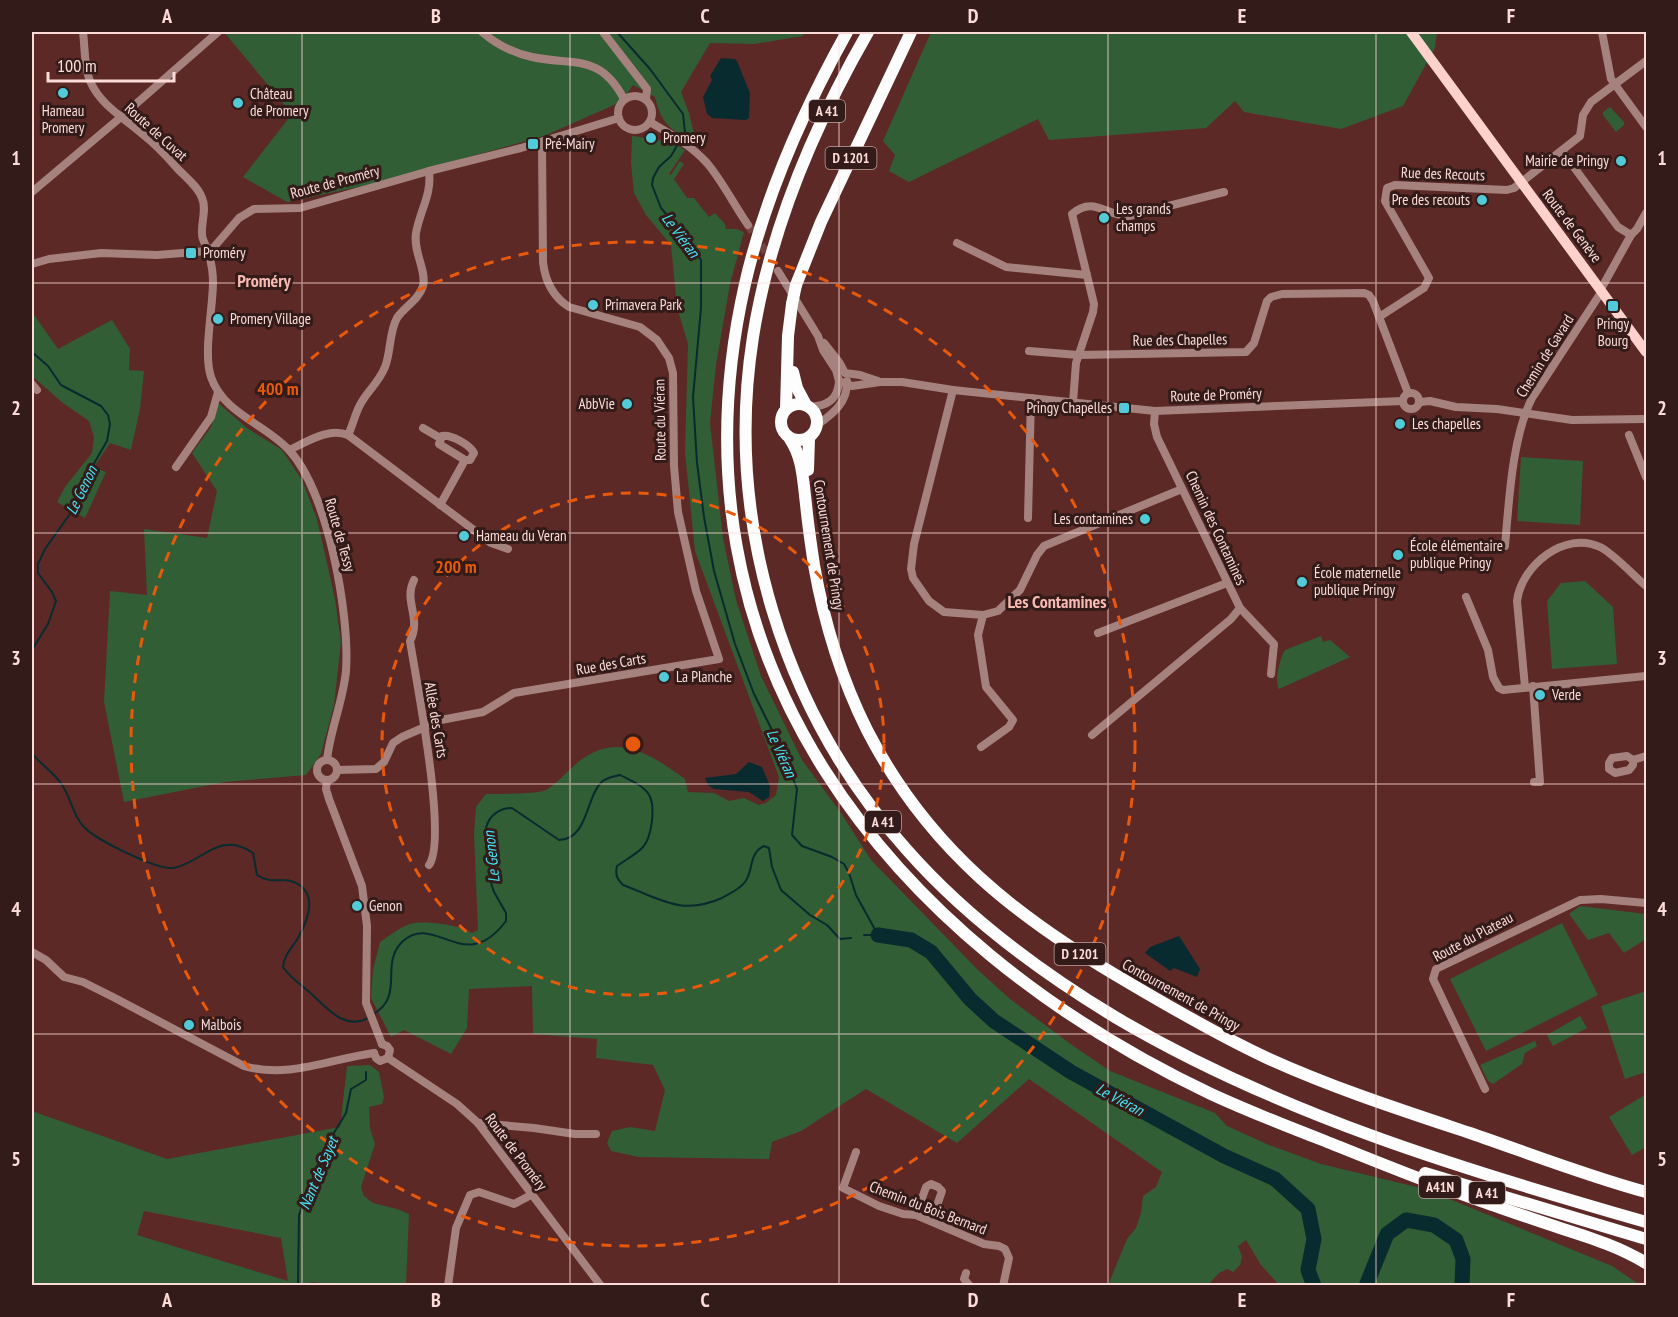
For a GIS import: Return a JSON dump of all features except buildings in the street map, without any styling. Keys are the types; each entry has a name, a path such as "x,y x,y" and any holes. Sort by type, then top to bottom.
{"highway":[{"name":"A 41","path":"847,32 814,95 777,178 746,278 732,357 728,399 727,454 733,520 752,609 779,684 808,745 824,772 900,872 928,900 984,950 1068,1014 1136,1055 1240,1107 1329,1143 1498,1196 1647,1239"},
{"name":"A 41","path":"868,32 812,142 783,218 767,271 755,326 746,404 750,501 758,555 769,603 791,666 843,767 904,848 962,906 1045,972 1136,1029 1245,1083 1380,1139 1495,1178 1647,1222"},
{"name":"Contournement de Pringy","path":"911,32 821,222 796,285 788,348 786,409 781,418 785,434 790,439 800,460 823,610 844,676 860,715 882,757 915,806 949,848 984,883 1035,924 1084,957 1182,1014 1266,1058 1351,1093 1647,1192"},
{"name":"Contournement de Pringy","path":"788,348 797,388 815,414 817,425 809,438 807,464 823,576 839,642 860,699 891,759 917,797 943,830 994,883 1033,914 1081,946 1187,1009 1265,1050 1360,1089 1647,1185"},
{"path":"786,409 795,404 808,406"},
{"path":"790,439 809,438"},
{"name":"A41N","path":"1329,1143 1441,1187 1615,1246 1647,1263"}],"main road":[{"name":"Route de Genève","path":"1411,32 1647,352"}],"street":[{"name":"Route de Cuvat","path":"84,32 89,79 97,94 111,109 158,148 198,190 203,201 202,235 208,251"},
{"path":"32,192 218,32"},
{"path":"482,32 504,47 528,56 595,66 611,80 624,99"},
{"path":"603,32 647,89 646,99 652,110 650,122 641,129 630,129 621,123 618,108 624,99 637,95 646,99"},
{"path":"1602,32 1609,73 1647,127"},
{"path":"1520,182 1580,136 1586,108 1647,61"},
{"name":"Route de Proméry","path":"208,251 239,218 250,211 300,208 542,142 619,118"},
{"path":"650,122 698,153 713,170 748,225"},
{"name":"Route du Viéran","path":"542,142 543,262 545,278 552,290 569,307 645,331 660,344 669,358 673,373 674,465 678,512 696,591 719,659"},
{"path":"1562,151 1618,226 1631,235"},
{"path":"348,435 360,405 376,385 385,367 396,320 419,295 423,287 416,240 417,228 429,189 429,171"},
{"name":"Rue des Recouts","path":"1378,317 1424,288 1429,278 1384,201 1387,188 1395,185 1507,190 1514,188 1520,182"},
{"path":"1073,402 1078,356 1094,312 1093,297 1072,214 1085,206 1094,206 1129,216 1224,192"},
{"name":"Chemin de Gavard","path":"1505,546 1517,441 1525,414 1532,398 1602,290 1631,235 1647,213"},
{"path":"957,243 1006,267 1087,275"},
{"path":"34,263 101,253 157,255 208,251"},
{"name":"Route de Tessy","path":"208,251 213,283 209,371 218,392 240,413 289,450 304,474 320,507 341,592 347,636 343,689 327,760"},
{"path":"778,272 818,336 846,393 840,406 817,425"},
{"name":"Rue des Chapelles","path":"1029,351 1078,356 1246,352 1254,344 1267,301 1271,297 1364,293 1369,295 1373,301 1406,397"},
{"path":"808,406 825,405 831,401 843,383 845,373 836,357 818,336"},
{"name":"Route de Proméry","path":"845,373 880,382"},
{"name":"Route de Proméry","path":"843,383 902,382 953,390 1155,411 1406,397 1405,406 1411,409 1416,408 1420,402 1431,401 1456,407 1497,409 1572,420 1647,417"},
{"path":"953,390 915,537 911,569 915,583 936,608 944,612 983,615 998,611 1020,590 1037,555 1044,546 1182,489"},
{"path":"176,467 211,417 218,392"},
{"path":"1406,397 1416,394 1420,402"},
{"path":"1028,518 1031,398"},
{"name":"Chemin des Contamines","path":"1092,735 1231,619 1240,608 1157,437 1154,424 1155,411"},
{"path":"423,428 440,438"},
{"path":"289,450 328,433 339,432 348,435 491,543 508,549"},
{"path":"440,438 444,434 447,435 474,450 472,458 465,460 440,505"},
{"path":"1629,435 1647,477"},
{"path":"440,438 441,446 465,460"},
{"path":"1534,782 1540,782 1517,601 1524,580 1544,556 1570,543 1598,546 1647,586"},
{"name":"Allée des Carts","path":"414,580 410,589 416,630 410,641 432,778 435,852 429,865"},
{"path":"1098,633 1227,583"},
{"path":"1466,597 1488,650 1493,677 1499,688 1503,690 1647,676"},
{"path":"1240,608 1274,644 1271,674"},
{"path":"981,747 1009,727 1013,720 986,687 978,635 983,615"},
{"name":"Rue des Carts","path":"337,770 376,769 384,762 390,748 397,740 445,718 483,712 507,696 520,692 719,659"},
{"path":"1633,760 1647,756"},
{"path":"327,760 333,762 337,770 334,777 327,780 321,778 317,768 320,762 327,760"},
{"path":"327,780 326,789 329,799 360,877 364,895 367,927 365,982 368,1009 382,1044 389,1048 390,1053 388,1058 380,1061 374,1053 376,1047 382,1044"},
{"name":"Route du Plateau","path":"1485,1089 1433,979 1436,969 1580,900 1601,899 1647,903"},
{"path":"32,952 46,960 64,978 83,982 244,1066 268,1071 294,1070 374,1053"},
{"name":"Route de Proméry","path":"388,1058 457,1104 478,1123 601,1286"},
{"path":"478,1123 575,1134 596,1134"},
{"name":"Chemin du Bois Bernard","path":"856,1152 843,1188 879,1206 932,1220 939,1226 984,1244 1005,1249 1009,1258 1003,1286"},
{"path":"916,1215 926,1187 931,1184 942,1191 932,1220"},
{"path":"448,1286 456,1228 470,1195 479,1192 514,1204 531,1194"},
{"path":"966,1273 964,1280 970,1286"}],"green space":[{"path":"224,32 804,32 803,36 754,44 710,43 681,92 696,142 691,142 667,124 660,113 655,97 633,85 626,95 614,105 544,136 363,186 287,202 243,177 292,114"},
{"path":"931,32 1437,32 1435,48 1403,106 1341,129 1244,112 1235,101 1206,128 1049,140 1038,119 909,182 889,171 895,155 883,141"},
{"path":"1610,107 1624,122 1624,125 1616,132 1603,115 1603,112"},
{"path":"632,136 653,140 668,139 685,150 669,174 671,175 680,161 684,164 674,179 687,198 694,198 709,217 715,213 725,224 726,229 744,232 730,284 716,365 710,423 723,538 736,600 761,676 802,760 841,813 871,860 978,970 1010,999 1110,1071 1215,1113 1227,1126 1269,1145 1321,1164 1425,1189 1612,1266 1640,1285 1279,1285 1261,1265 1246,1240 1238,1246 1242,1256 1240,1265 1233,1272 1227,1269 1219,1273 1208,1285 1110,1285 1127,1239 1136,1228 1143,1196 1156,1187 1162,1172 1029,1079 957,1143 866,1089 801,1131 772,1142 769,1159 638,1157 611,1151 607,1143 612,1131 630,1127 655,1131 665,1090 653,1065 596,1058 597,1039 533,1034 532,986 469,989 467,1028 451,1054 404,1030 391,1037 371,998 373,970 380,942 402,927 416,923 451,926 472,933 478,930 474,834 476,807 486,794 546,790 592,753 606,748 620,747 633,749 659,761 685,779 688,792 714,793 729,801 744,798 759,805 766,803 776,795 779,777 695,551 685,452 688,344 677,307 671,245 646,215 634,193 631,163"},
{"path":"32,312 58,349 112,320 130,349 129,370 144,371 140,409 131,450 110,443 94,467 106,472 85,518 57,502 65,487 92,453 94,437 89,421 63,403 32,376"},
{"path":"218,403 247,428 282,450 302,480 317,519 335,599 341,642 334,705 321,754 306,775 225,782 124,802 104,702 110,591 147,595 144,529 207,538 217,491 192,453 211,427"},
{"path":"1521,457 1583,461 1580,525 1517,521"},
{"path":"1585,581 1613,607 1617,664 1552,669 1547,601 1561,583"},
{"path":"1321,636 1323,642 1330,640 1350,657 1279,689 1278,669 1285,650"},
{"path":"1580,906 1646,914 1646,939 1624,953 1609,933 1588,940 1569,914"},
{"path":"1562,923 1598,995 1486,1051 1450,979"},
{"path":"1646,991 1646,1072 1625,1079 1601,1006"},
{"path":"1580,1016 1587,1028 1553,1046 1547,1035"},
{"path":"1535,1041 1537,1046 1525,1053 1522,1064 1493,1084 1488,1081 1480,1065"},
{"path":"370,1065 379,1072 384,1097 382,1104 369,1107 370,1128 375,1144 361,1187 364,1196 373,1203 409,1214 406,1285 355,1286 311,1282 310,1286 32,1285 32,1111 167,1159 340,1127 347,1066","holes":["144,1211 281,1238 288,1281 137,1235"]},
{"path":"1646,1094 1646,1147 1632,1155 1609,1117"}],"water":[{"path":"721,58 737,61 750,93 749,118 746,120 712,118 707,114 703,97 712,80 710,76"},
{"path":"749,762 762,767 770,786 769,797 763,801 749,792 714,789 708,785 705,778 736,774"},
{"path":"1179,936 1200,969 1197,977 1174,968 1170,971 1145,953 1150,947"}],"waterway":[{"name":"Le Viéran","path":"617,32 650,69 683,114 685,132 671,156 659,167 652,185 661,208 701,260 701,308 693,397 697,463 714,571 735,644 754,694 782,750 797,789 792,835 802,846 844,864 856,895 878,935"},
{"name":"Le Genon","path":"32,352 48,366 61,385 101,406 108,415 110,424 107,441 81,486 72,511 45,549 38,564 38,573 56,601 48,624 32,650"},
{"name":"Le Genon","path":"32,753 60,782 83,826 89,832 126,853 154,864 173,868 193,861 220,846 230,845 253,853 257,875 268,880 288,880 298,884 308,895 309,910 305,924 287,955 283,967 294,980 342,1019 350,1022 368,1018"},
{"name":"Le Genon","path":"372,1015 388,999 392,960 402,942 414,934 426,934 463,944 477,944 491,937 506,921 506,913 491,883 493,874 486,828 492,816 503,809 512,808 559,840 568,838 581,826 599,785 606,779 620,775 645,790 652,802 652,822 646,842 638,852 617,866 617,877 623,885 671,904 695,906 708,903 722,898 743,885 748,877 753,858 764,846 769,848 772,867 781,890 810,915 827,925 840,939 851,938"},
{"name":"Le Genon","path":"864,935 878,935"},
{"name":"Le Viéran","path":"878,935 911,940 931,952 970,999 994,1021 1071,1072 1224,1156 1275,1179 1308,1209 1314,1239 1308,1270 1314,1286"},
{"name":"Nant de Sayet","path":"298,1285 299,1215 323,1151 346,1113 351,1089 366,1080 366,1072"},
{"name":"Le Viéran","path":"1366,1286 1387,1234 1406,1220 1434,1225 1456,1240 1463,1259 1462,1286"}],"tunnel":[{"path":"748,225 771,260"}],"place":[{"name":"Hameau Promery","path":"63,93"},
{"name":"Château de Promery","path":"238,103"},
{"name":"Promery","path":"651,138"},
{"name":"Pré-Mairy","path":"533,144"},
{"name":"Mairie de Pringy","path":"1621,161"},
{"name":"Pre des recouts","path":"1482,200"},
{"name":"Les grands champs","path":"1104,218"},
{"name":"Proméry","path":"191,253"},
{"name":"Primavera Park","path":"593,305"},
{"name":"Pringy Bourg","path":"1613,306"},
{"name":"Promery Village","path":"218,319"},
{"name":"AbbVie","path":"627,404"},
{"name":"Pringy Chapelles","path":"1124,408"},
{"name":"Les chapelles","path":"1400,424"},
{"name":"Les contamines","path":"1145,519"},
{"name":"Hameau du Veran","path":"464,536"},
{"name":"École élémentaire publique Pringy","path":"1398,555"},
{"name":"École maternelle publique Pringy","path":"1302,582"},
{"name":"La Planche","path":"664,677"},
{"name":"Verde","path":"1540,695"},
{"name":"Genon","path":"357,906"},
{"name":"Malbois","path":"189,1025"}],"district":[{"name":"Proméry","path":"264,281"},
{"name":"Les Contamines","path":"1057,602"}]}
